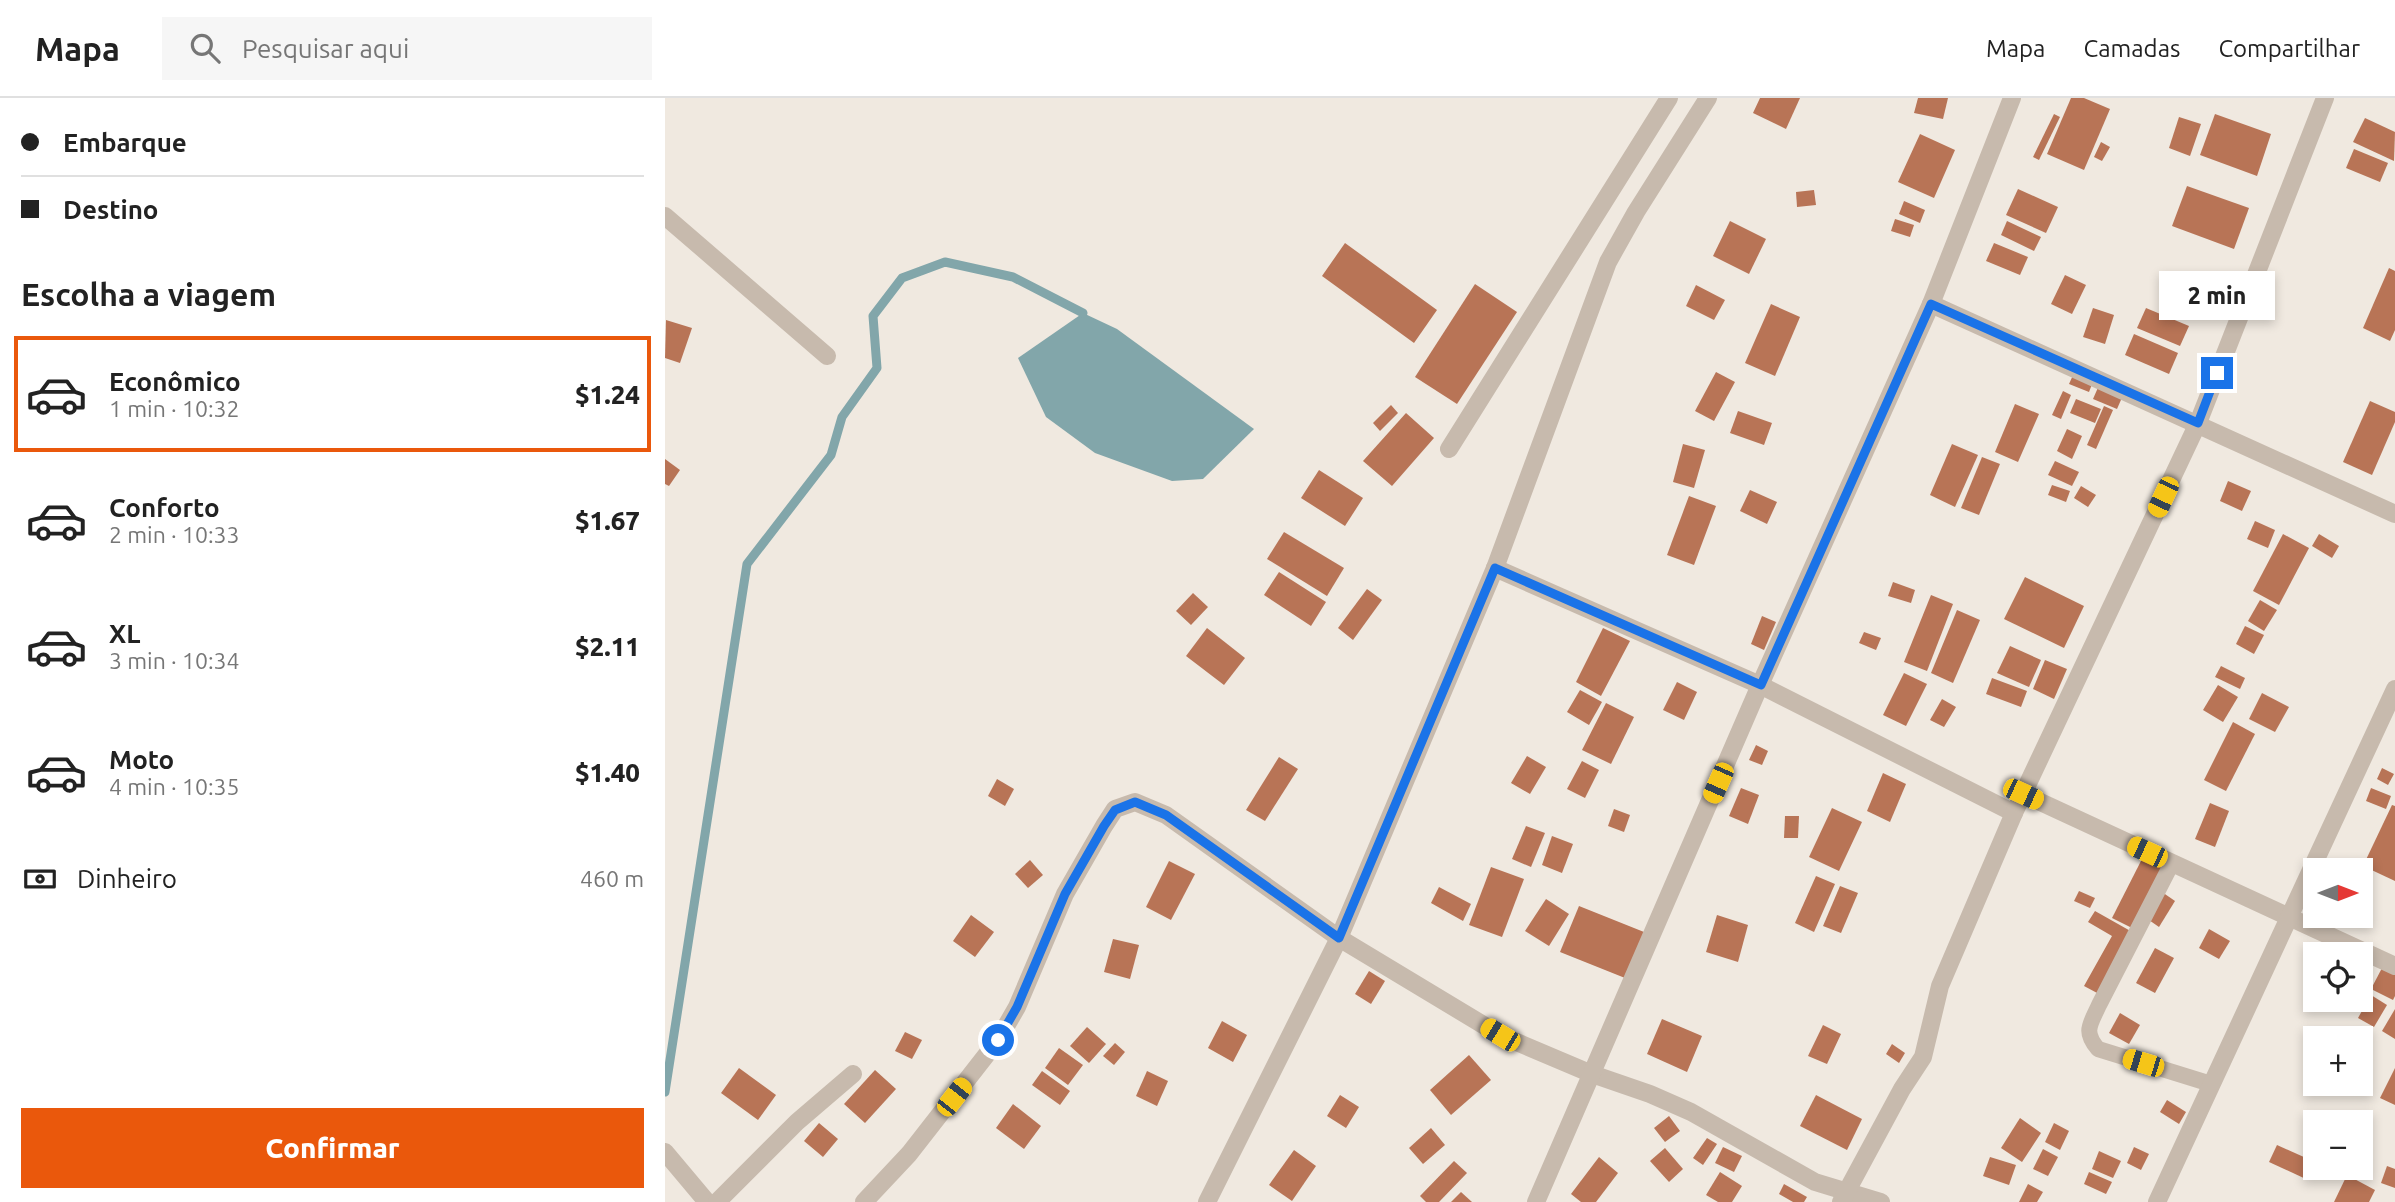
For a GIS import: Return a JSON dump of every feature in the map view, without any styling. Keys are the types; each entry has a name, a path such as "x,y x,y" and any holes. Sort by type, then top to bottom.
{"street":[{"path":"1449,449 1669,98"},
{"path":"1207,1202 1339,938 1495,568 1608,262 1636,212 1708,98"},
{"path":"1536,1202 1761,685 1931,304 2012,98"},
{"path":"1843,1197 1902,1089 1923,1057 1940,986 2014,813 2198,423 2325,98"},
{"path":"665,216 827,356"},
{"path":"1931,304 2395,514"},
{"path":"1495,568 1761,685 2014,813"},
{"path":"2157,1202 2395,688"},
{"path":"2023,794 2395,966"},
{"path":"865,1202 909,1154 998,1040 1017,1007 1065,894 1115,810 1135,802 1166,815 1339,938 1500,1035 1691,1112 1843,1197 1881,1202"},
{"path":"717,1202 797,1122 853,1074"},
{"path":"665,1152 707,1202"}],"lane":[{"path":"2172,863 2099,1005 2089,1027 2089,1038 2098,1049 2211,1084"}],"water":[{"path":"1083,313 1117,329 1254,429 1203,479 1172,481 1095,453 1046,417 1018,358"}],"building":[{"path":"1760,98 1800,98 1786,129 1753,113"},
{"path":"1918,98 1948,98 1943,119 1914,113"},
{"path":"2071,98 2084,98 2110,109 2084,170 2047,154"},
{"path":"2054,114 2060,117 2039,160 2033,157"},
{"path":"2215,114 2271,134 2257,176 2200,155"},
{"path":"2179,117 2201,124 2190,156 2169,148"},
{"path":"2365,118 2395,132 2394,161 2353,142"},
{"path":"1920,134 1955,150 1934,198 1898,182"},
{"path":"2101,142 2110,147 2102,161 2094,157"},
{"path":"2354,149 2388,163 2380,182 2346,168"},
{"path":"2187,186 2249,208 2234,249 2172,226"},
{"path":"2018,189 2058,207 2046,233 2006,215"},
{"path":"1814,190 1816,205 1797,207 1796,192"},
{"path":"1904,201 1925,210 1920,223 1899,214"},
{"path":"1895,219 1914,225 1910,237 1891,231"},
{"path":"1730,221 1766,239 1749,274 1713,256"},
{"path":"2007,221 2041,237 2034,251 2001,235"},
{"path":"1345,243 1437,310 1414,343 1322,276"},
{"path":"1994,243 2028,257 2020,275 1986,261"},
{"path":"2389,268 2395,271 2395,330 2390,341 2363,328"},
{"path":"2065,275 2086,285 2072,314 2051,304"},
{"path":"1475,284 1517,312 1457,404 1415,377"},
{"path":"1696,285 1725,300 1714,320 1686,306"},
{"path":"1771,304 1800,317 1775,376 1745,363"},
{"path":"2093,308 2114,315 2105,344 2083,337"},
{"path":"2146,308 2189,326 2180,346 2137,328"},
{"path":"666,320 692,328 680,363 665,358"},
{"path":"2134,334 2178,353 2169,374 2125,355"},
{"path":"1716,372 1735,382 1714,421 1695,411"},
{"path":"2074,373 2094,379 2089,392 2069,384"},
{"path":"2100,383 2124,393 2117,409 2093,399"},
{"path":"2063,391 2071,395 2061,419 2052,415"},
{"path":"2076,399 2101,409 2095,423 2070,413"},
{"path":"2370,401 2395,412 2395,422 2372,475 2343,462"},
{"path":"2015,404 2039,414 2018,462 1995,452"},
{"path":"1391,405 1398,413 1380,431 1373,423"},
{"path":"2104,406 2113,410 2096,449 2087,445"},
{"path":"1738,411 1772,423 1764,445 1730,433"},
{"path":"1406,413 1434,438 1392,486 1363,461"},
{"path":"2067,429 2082,436 2072,459 2057,451"},
{"path":"1683,444 1705,450 1694,488 1673,482"},
{"path":"1952,444 1978,455 1955,507 1930,495"},
{"path":"1982,457 2000,464 1979,515 1961,508"},
{"path":"665,459 680,470 669,486 665,484"},
{"path":"2055,461 2079,472 2072,486 2048,475"},
{"path":"1319,470 1363,498 1345,526 1301,498"},
{"path":"2228,481 2251,491 2242,511 2220,501"},
{"path":"2052,485 2070,491 2066,502 2048,495"},
{"path":"2081,486 2096,495 2088,507 2074,498"},
{"path":"1750,490 1777,502 1767,524 1740,511"},
{"path":"1689,496 1716,506 1694,565 1667,555"},
{"path":"2255,521 2275,530 2268,548 2247,539"},
{"path":"1284,532 1344,568 1327,596 1267,559"},
{"path":"2283,534 2309,548 2279,605 2253,591"},
{"path":"2319,534 2339,546 2332,558 2312,546"},
{"path":"1279,572 1326,602 1311,626 1264,595"},
{"path":"2025,577 2084,606 2064,648 2004,619"},
{"path":"1893,582 1915,590 1911,603 1888,596"},
{"path":"1367,589 1382,600 1353,640 1338,628"},
{"path":"1193,593 1208,607 1191,625 1176,611"},
{"path":"1931,595 1953,604 1927,671 1904,662"},
{"path":"2260,600 2277,610 2264,631 2248,621"},
{"path":"1957,610 1980,620 1953,683 1931,673"},
{"path":"1762,616 1776,622 1764,650 1751,644"},
{"path":"2245,626 2264,635 2254,654 2236,644"},
{"path":"1207,628 1245,658 1224,685 1186,656"},
{"path":"1603,628 1630,641 1601,696 1576,682"},
{"path":"1864,632 1881,638 1876,650 1859,643"},
{"path":"2010,646 2041,660 2029,687 1997,673"},
{"path":"2045,660 2067,669 2054,699 2033,689"},
{"path":"2221,666 2245,678 2240,689 2215,677"},
{"path":"1904,673 1927,684 1906,726 1883,715"},
{"path":"1992,678 2027,691 2021,707 1986,694"},
{"path":"1677,682 1697,692 1684,720 1663,710"},
{"path":"2218,685 2238,697 2223,722 2203,710"},
{"path":"1580,690 1602,702 1589,725 1567,712"},
{"path":"2262,693 2289,707 2275,732 2249,719"},
{"path":"1942,699 1956,707 1944,727 1930,720"},
{"path":"1606,703 1634,717 1611,764 1582,750"},
{"path":"2233,722 2255,734 2226,791 2204,780"},
{"path":"1756,745 1768,751 1762,765 1749,760"},
{"path":"1527,756 1546,767 1530,794 1511,783"},
{"path":"1279,757 1298,769 1265,821 1246,810"},
{"path":"1582,761 1599,770 1585,798 1567,789"},
{"path":"2382,768 2394,774 2388,785 2377,779"},
{"path":"1883,773 1906,784 1890,822 1867,811"},
{"path":"997,779 1014,789 1005,806 988,796"},
{"path":"1741,788 1759,795 1748,824 1729,816"},
{"path":"2371,788 2391,796 2386,809 2366,801"},
{"path":"2210,803 2229,811 2215,847 2195,839"},
{"path":"2392,805 2395,806 2395,881 2373,871 2373,858 2367,858"},
{"path":"1832,808 1862,822 1839,871 1809,857"},
{"path":"1614,809 1630,815 1624,832 1608,826"},
{"path":"1785,816 1799,816 1798,838 1784,838"},
{"path":"1526,826 1545,833 1531,867 1512,859"},
{"path":"1552,836 1573,844 1562,873 1542,865"},
{"path":"2143,857 2165,868 2134,929 2112,918"},
{"path":"1030,860 1043,875 1028,888 1015,874"},
{"path":"1169,861 1195,874 1171,920 1146,907"},
{"path":"1491,867 1524,879 1502,937 1469,925"},
{"path":"1816,876 1835,884 1814,932 1795,923"},
{"path":"1840,886 1858,893 1841,933 1823,926"},
{"path":"1439,887 1471,904 1463,921 1431,903"},
{"path":"2079,891 2095,898 2090,908 2074,901"},
{"path":"2162,892 2175,901 2159,927 2146,918"},
{"path":"1546,899 1569,914 1549,946 1525,931"},
{"path":"1579,906 1644,932 1625,978 1560,952"},
{"path":"2095,911 2134,933 2099,994 2084,986 2112,936 2088,922"},
{"path":"971,915 994,932 975,957 953,941"},
{"path":"1717,915 1748,925 1738,962 1706,952"},
{"path":"2209,929 2230,941 2219,959 2199,948"},
{"path":"1113,939 1139,945 1130,979 1104,972"},
{"path":"2155,948 2174,958 2155,993 2136,983"},
{"path":"2382,968 2395,975 2393,1000 2373,990"},
{"path":"1369,971 1385,981 1371,1004 1355,994"},
{"path":"2373,996 2387,1005 2374,1027 2358,1018 2361,1012 2373,1012"},
{"path":"2395,1009 2395,1039 2382,1031"},
{"path":"2120,1013 2140,1025 2129,1044 2109,1033"},
{"path":"1662,1019 1702,1036 1687,1072 1647,1054"},
{"path":"1222,1021 1247,1035 1233,1062 1208,1048"},
{"path":"1823,1025 1841,1034 1827,1064 1808,1056"},
{"path":"1087,1027 1106,1044 1089,1063 1070,1046"},
{"path":"905,1032 922,1040 912,1059 895,1051"},
{"path":"1115,1043 1125,1052 1114,1065 1103,1056"},
{"path":"1892,1044 1905,1053 1899,1063 1886,1054"},
{"path":"1059,1048 1083,1065 1068,1085 1045,1068"},
{"path":"1469,1055 1491,1080 1451,1115 1430,1090"},
{"path":"739,1068 776,1095 758,1120 721,1093"},
{"path":"2395,1068 2395,1105 2380,1098"},
{"path":"875,1070 896,1089 865,1123 844,1104"},
{"path":"1042,1071 1070,1091 1060,1105 1032,1085"},
{"path":"1147,1071 1168,1081 1157,1106 1136,1096"},
{"path":"1340,1095 1359,1107 1346,1128 1327,1116"},
{"path":"1816,1095 1862,1119 1847,1150 1800,1126"},
{"path":"2167,1100 2186,1112 2179,1124 2160,1112"},
{"path":"1013,1104 1041,1126 1024,1149 996,1128"},
{"path":"1669,1116 1680,1131 1665,1142 1654,1128"},
{"path":"2020,1118 2041,1133 2022,1162 2001,1148"},
{"path":"819,1123 838,1139 823,1157 804,1141"},
{"path":"2054,1123 2069,1131 2060,1150 2045,1142"},
{"path":"1431,1128 1445,1145 1423,1164 1409,1148"},
{"path":"1707,1138 1717,1144 1703,1165 1693,1158"},
{"path":"2277,1145 2303,1157 2303,1178 2269,1162"},
{"path":"1723,1147 1742,1156 1734,1172 1715,1163"},
{"path":"2134,1147 2149,1154 2141,1170 2127,1163"},
{"path":"1665,1148 1683,1169 1669,1182 1650,1161"},
{"path":"2043,1149 2058,1157 2048,1176 2033,1169"},
{"path":"1294,1150 1316,1166 1292,1201 1269,1185"},
{"path":"2099,1151 2121,1161 2113,1178 2092,1169"},
{"path":"1599,1157 1618,1173 1596,1202 1581,1202 1571,1194"},
{"path":"1990,1157 2016,1165 2009,1185 1983,1176"},
{"path":"1454,1161 1467,1173 1439,1202 1426,1202 1420,1196"},
{"path":"2387,1166 2395,1169 2395,1188 2381,1183"},
{"path":"1720,1172 1742,1186 1732,1202 1718,1202 1706,1195"},
{"path":"2089,1172 2112,1182 2106,1194 2084,1184"},
{"path":"2345,1180 2356,1180 2375,1190 2369,1202 2334,1202"},
{"path":"1784,1184 1807,1197 1804,1202 1793,1202 1779,1194"},
{"path":"2028,1184 2043,1192 2037,1202 2019,1202"},
{"path":"1461,1192 1472,1202 1451,1202"}],"waterway":[{"path":"665,1092 747,564 831,455 842,417 877,368 873,316 902,278 945,262 1013,277 1083,313"}],"route":[{"path":"998,1040 1017,1007 1065,894 1104,826 1115,810 1135,802 1166,815 1339,938 1495,568 1761,685 1931,304 2198,423 2217,373"}]}
